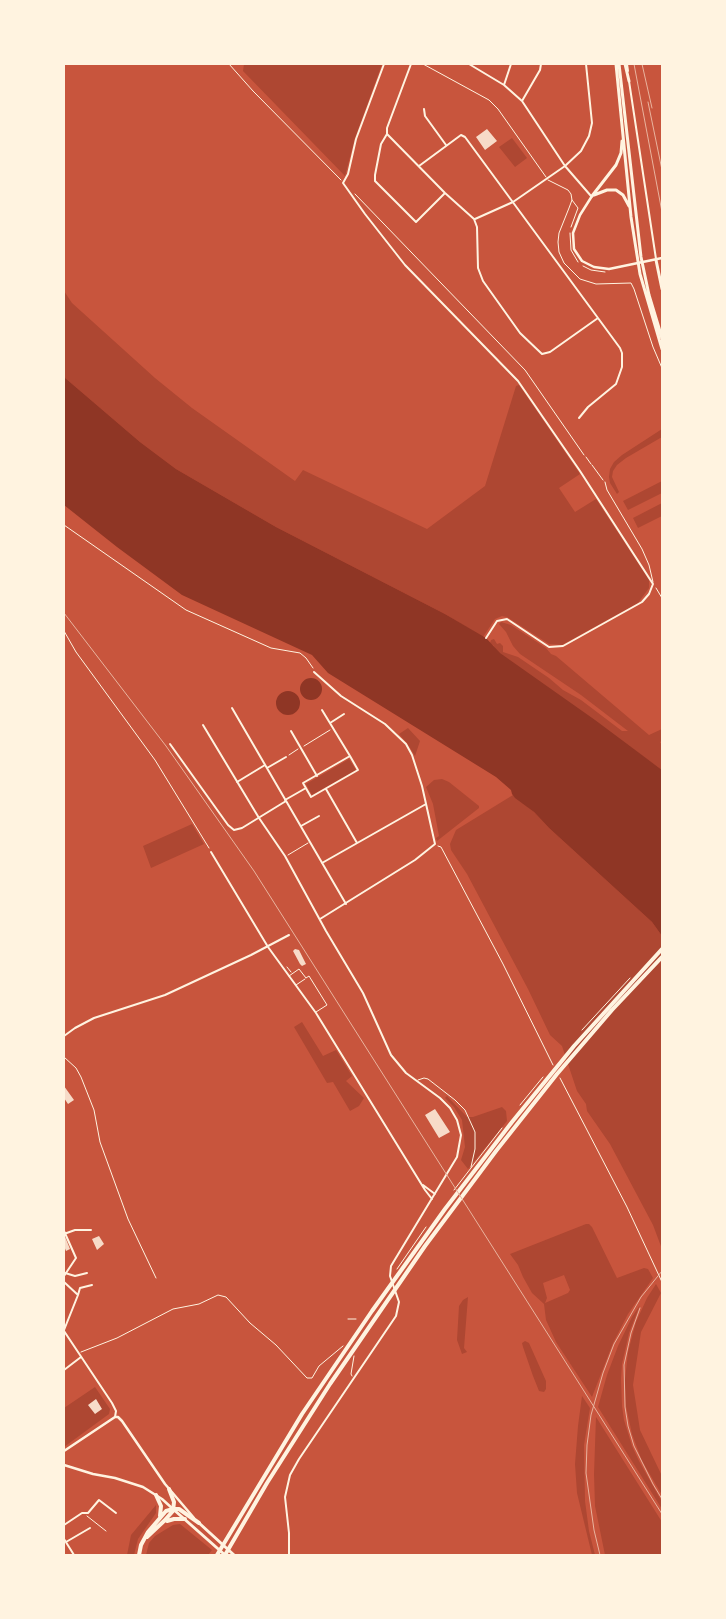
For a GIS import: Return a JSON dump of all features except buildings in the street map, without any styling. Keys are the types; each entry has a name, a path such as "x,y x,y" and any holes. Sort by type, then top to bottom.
{"highway":[{"path":"216,1555 287,1438 347,1345 440,1215 518,1114 594,1022 662,949"},
{"path":"225,1555 271,1477 354,1350 430,1239 517,1124 593,1031 662,957"},
{"path":"143,1541 164,1521 173,1509 173,1500 169,1488"},
{"path":"156,1495 160,1506 160,1517"},
{"path":"139,1555 143,1541 166,1511 179,1509 199,1523"},
{"path":"164,1521 185,1519"}],"main road":[{"path":"617,64 631,217 640,274 662,349"},
{"path":"617,64 641,257 649,295 662,338"},
{"path":"626,64 630,81"},
{"path":"622,133 621,153 616,165 580,215 573,233 574,249 584,263 603,268 627,266 662,258"},
{"path":"592,196 610,189 619,191 626,199 631,217"},
{"path":"656,260 662,289"},
{"path":"64,1452 116,1417 122,1421 169,1488 199,1523 234,1555"},
{"path":"64,1465 129,1482 156,1495 225,1555"}],"street":[{"path":"384,64 356,139 344,183 365,214 406,265 518,380 653,584 649,594 642,602 563,646 549,647 507,619 497,621 486,638"},
{"path":"410,64 387,134 381,144 375,181 416,222 445,193"},
{"path":"470,64 504,85 522,101 565,166 592,196"},
{"path":"504,85 511,64"},
{"path":"522,101 540,70 541,64"},
{"path":"474,219 513,202 565,166 581,151 591,130 592,106 586,64"},
{"path":"630,81 656,260"},
{"path":"424,109 425,116 446,145"},
{"path":"387,134 445,193 474,219 477,227 478,268 483,281 520,333 542,354 550,352 598,318"},
{"path":"419,166 461,135 465,137 620,348 622,367 616,384 588,406 579,418"},
{"path":"314,672 340,696 384,724 406,744 412,755 435,844 414,860 320,919"},
{"path":"232,708 346,904"},
{"path":"322,710 350,756 358,770 311,797 303,783 350,756"},
{"path":"330,723 344,714"},
{"path":"203,725 259,818 285,856 366,998 394,1060 406,1073 445,1103 458,1120 461,1135 459,1150 453,1164 391,1266 390,1276 399,1302 396,1316 299,1459 288,1481 285,1497 289,1523 288,1555"},
{"path":"291,731 317,776"},
{"path":"170,744 234,830 242,828 306,788"},
{"path":"267,768 286,757"},
{"path":"237,782 265,765"},
{"path":"326,788 357,843"},
{"path":"322,863 426,804"},
{"path":"301,826 319,816"},
{"path":"212,852 268,947 316,1013 432,1198"},
{"path":"64,1036 74,1028 94,1018 164,995 290,935"},
{"path":"421,1183 435,1194"},
{"path":"87,1273 75,1276 64,1274 76,1258 64,1233 75,1230 91,1230"},
{"path":"64,1282 78,1295"},
{"path":"92,1285 80,1288 64,1330 112,1403 116,1411 116,1417"},
{"path":"64,1370 81,1357"},
{"path":"64,1524 82,1513 88,1513 99,1500 116,1513"},
{"path":"66,1542 90,1528"},
{"path":"64,1539 74,1555"}],"lane":[{"path":"586,458 591,464"},
{"path":"605,482 607,490 649,565 653,575 653,584"},
{"path":"289,976 299,969 306,978"},
{"path":"296,985 309,976 328,1005 316,1013"}],"path":[{"path":"230,64 253,91 344,183"},
{"path":"423,64 489,100 498,109 547,179 568,190 578,208 569,236 569,246 572,255 580,264 591,270 611,271"},
{"path":"350,190 524,370 586,458"},
{"path":"624,282 630,283 634,289 662,368"},
{"path":"591,464 605,482"},
{"path":"64,525 186,610 271,648 300,653 306,658 314,672"},
{"path":"653,584 662,598"},
{"path":"64,631 76,652 155,760 212,852"},
{"path":"286,757 333,728"},
{"path":"285,856 310,842"},
{"path":"441,847 503,964 550,1060"},
{"path":"64,1057 76,1068 81,1077 94,1110 100,1142 128,1219 156,1278"},
{"path":"563,1084 627,1207 662,1282"},
{"path":"79,1353 118,1338 173,1309 199,1304 218,1295 226,1297 307,1378 312,1378 319,1366 347,1345"},
{"path":"348,1319 356,1319"},
{"path":"354,1350 350,1374 354,1378"},
{"path":"82,1513 106,1531"}],"shaded area":[{"path":"244,64 382,64 355,138 345,176 243,71"},
{"path":"512,138 527,158 515,167 499,147"},
{"path":"64,291 72,303 155,378 192,408 295,481 303,470 427,529 485,486 516,386 519,385 580,474 559,488 575,512 596,499 649,580 649,588 638,603 562,645 549,644 507,617 502,616 495,619 483,637 445,614 276,527 176,469 140,442 64,377"},
{"path":"64,377 140,442 176,469 276,527 445,614 486,638 500,653 662,770 662,936 652,922 534,812 515,798 511,790 496,777 328,673 312,655 182,595 64,505"},
{"path":"662,429 662,437 617,465 612,477 619,492 617,494 610,483 609,477 610,469 614,462"},
{"path":"662,481 662,493 628,510 623,501"},
{"path":"662,503 662,516 638,528 633,518"},
{"path":"501,622 511,625 546,648 649,735 662,729 662,741 660,742 662,745 662,770 495,650 494,646 490,643 494,639 497,644 500,643 503,646 503,652 518,657 622,731 628,731 581,695 520,654 499,624"},
{"path":"311,678 319,681 322,689 319,697 311,700 303,697 300,689 303,681"},
{"path":"288,691 297,694 300,703 297,712 288,715 279,712 276,703 279,694"},
{"path":"408,728 420,741 415,756 399,734"},
{"path":"349,759 356,770 312,795 306,784"},
{"path":"442,779 449,782 479,806 479,808 437,841 436,838 439,836 433,804 426,787 434,780"},
{"path":"513,795 534,812 652,922 662,936 662,1249 653,1225 610,1144 587,1111 586,1104 577,1091 562,1046 550,1035 528,989 467,874 451,850 450,844 456,830"},
{"path":"192,824 204,844 151,868 143,846"},
{"path":"302,1022 323,1056 336,1050 352,1076 346,1081 364,1098 359,1106 350,1111 333,1082 327,1083 294,1027"},
{"path":"447,1096 467,1117 473,1117 502,1107 506,1111 507,1121 468,1169 461,1160 465,1147 462,1120 454,1107 445,1098"},
{"path":"589,1224 617,1278 644,1268 648,1269 653,1278 628,1314 613,1343 592,1397 556,1342 546,1320 544,1304 532,1293 518,1265 510,1254","holes":["564,1275 570,1290 568,1293 545,1303 547,1298 543,1283"]},
{"path":"656,1284 661,1293 641,1332 633,1385 640,1430 662,1476 662,1495 642,1461 632,1434 626,1406 625,1380 628,1352 636,1322"},
{"path":"468,1297 464,1348 467,1352 462,1354 457,1340 459,1306"},
{"path":"640,1305 629,1333 622,1364 622,1406 632,1446 662,1502 662,1509 598,1407 618,1346"},
{"path":"525,1341 529,1343 546,1381 544,1392 539,1391 533,1376 522,1343"},
{"path":"95,1387 110,1409 109,1414 64,1447 64,1408"},
{"path":"582,1396 590,1408 584,1445 585,1501 589,1531 595,1555 592,1555 577,1493 575,1464"},
{"path":"596,1417 662,1522 662,1555 605,1555 595,1506"},
{"path":"156,1505 156,1513 138,1539 134,1555 127,1555 131,1535"},
{"path":"180,1524 212,1550 208,1555 146,1555 149,1543 155,1536 173,1525"}],"railway":[{"path":"634,64 662,212"},
{"path":"642,64 652,108"},
{"path":"648,102 662,170"},
{"path":"64,613 166,746 254,871 662,1514"},
{"path":"600,1555 594,1530 586,1473 591,1415 603,1373 614,1344 641,1297 662,1271"},
{"path":"640,1308 631,1333 624,1365 625,1407 634,1446 662,1499"}]}
